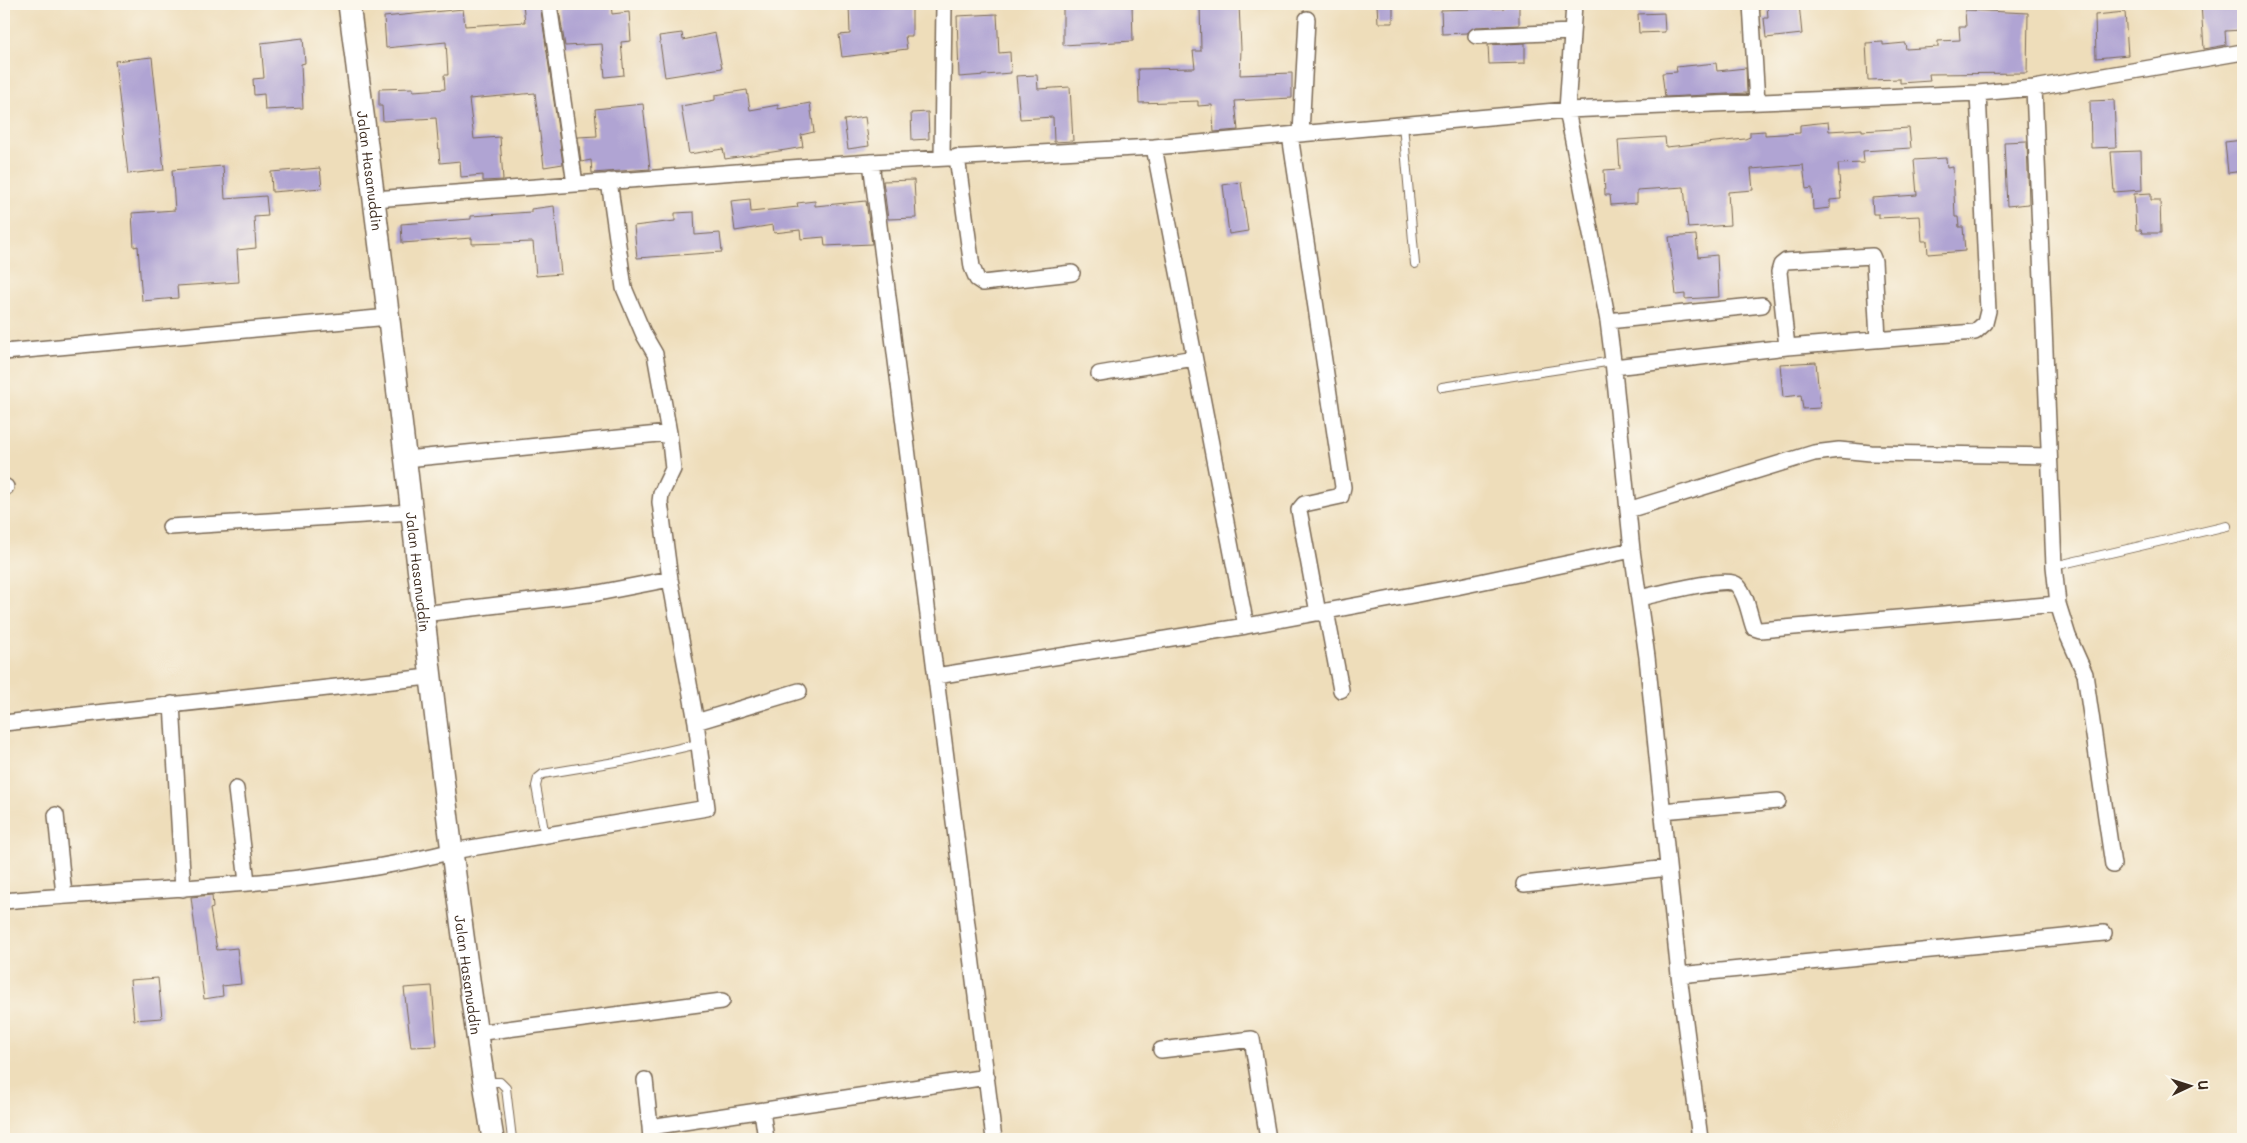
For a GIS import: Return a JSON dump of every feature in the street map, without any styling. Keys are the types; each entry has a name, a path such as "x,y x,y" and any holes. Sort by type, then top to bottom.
{"main road":[{"name":"Jalan Hasanuddin","path":"349,4 389,318 429,677 453,851 463,948 493,1139"}],"street":[{"path":"549,4 575,184"},
{"path":"944,4 950,157 976,279 983,283 1072,273"},
{"path":"1574,4 1567,110 1608,321 1614,364 1632,550 1639,598 1679,975 1700,1139"},
{"path":"1751,4 1757,102"},
{"path":"1307,19 1296,134 1343,487 1341,496 1304,504 1298,510 1341,690"},
{"path":"1476,36 1572,32"},
{"path":"374,199 871,162 1154,147 1567,110 1978,93 2034,88 2243,52"},
{"path":"2034,88 2054,566 2058,604 2068,636 2085,674 2113,865"},
{"path":"1614,364 1787,347 1975,332 1985,323 1988,311 1978,93"},
{"path":"1154,147 1246,626"},
{"path":"871,162 994,1139"},
{"path":"4,901 64,895 183,889 350,871 416,860 453,851 705,809 708,806 696,722 670,579 660,502 661,494 673,469 670,433 655,354 644,336 624,288 609,181"},
{"path":"1787,347 1779,272 1781,265 1786,262 1872,256 1878,340"},
{"path":"1608,321 1762,305"},
{"path":"4,352 389,318"},
{"path":"1099,374 1194,358"},
{"path":"406,459 670,433"},
{"path":"1628,510 1814,454 1839,450 1871,453 2049,456"},
{"path":"170,527 412,512"},
{"path":"936,676 1246,626 1456,587 1632,550"},
{"path":"423,614 598,593 670,579"},
{"path":"1639,598 1711,583 1731,581 1741,591 1754,628 1760,630 2058,604"},
{"path":"4,722 429,677"},
{"path":"696,722 799,691"},
{"path":"172,704 183,889"},
{"path":"236,789 247,882"},
{"path":"1662,811 1778,801"},
{"path":"56,815 64,895"},
{"path":"1524,884 1668,868"},
{"path":"1679,975 2104,933"},
{"path":"476,1032 722,1001"},
{"path":"1160,1050 1252,1039 1268,1139"},
{"path":"645,1080 651,1133 762,1112 987,1077"},
{"path":"762,1112 766,1139"}],"lane":[{"path":"1403,124 1415,264"},
{"path":"1442,387 1614,364"},
{"path":"2054,566 2227,526"},
{"path":"545,836 536,786 538,778 542,774 627,760 698,744"},
{"path":"484,1082 500,1082 506,1088 512,1139"}],"building":[{"path":"523,4 540,4 563,164 544,167 535,93 469,99 474,139 500,137 503,180 483,181 483,175 461,177 460,161 440,163 436,118 383,121 382,106 379,106 379,89 413,88 413,91 445,89 444,75 448,75 446,42 386,48 384,17 463,9 465,26 525,22"},
{"path":"558,4 611,4 612,14 629,12 631,41 621,42 624,75 605,77 602,44 565,46"},
{"path":"849,4 901,4 901,9 912,8 912,36 905,36 907,49 842,57 839,35 850,34"},
{"path":"1063,4 1132,4 1133,41 1063,45"},
{"path":"1200,4 1239,4 1240,75 1292,73 1292,98 1235,101 1238,130 1214,132 1212,105 1198,106 1198,101 1139,103 1138,69 1195,68 1193,51 1201,51"},
{"path":"1377,4 1393,4 1393,23 1378,23"},
{"path":"1503,4 1519,4 1519,25 1476,27 1467,33 1442,34 1441,10 1504,8"},
{"path":"1767,4 1799,4 1802,34 1766,38 1764,18 1768,18"},
{"path":"2201,4 2219,4 2219,7 2242,5 2243,30 2225,31 2226,45 2204,49"},
{"path":"1965,10 2028,13 2027,73 1929,74 1930,81 1900,83 1900,79 1868,80 1866,43 1883,42 1883,45 1905,43 1906,49 1938,47 1938,41 1960,40 1959,27 1966,27"},
{"path":"2125,12 2128,55 2096,58 2095,15"},
{"path":"1664,13 1665,32 1639,33 1638,14"},
{"path":"997,14 999,53 1010,52 1011,73 959,77 957,16"},
{"path":"682,33 683,40 715,33 722,68 665,77 659,36"},
{"path":"303,38 305,63 301,64 303,108 265,110 264,94 254,95 253,79 264,78 261,43"},
{"path":"1525,43 1525,63 1489,64 1488,45"},
{"path":"152,57 164,170 128,174 115,61"},
{"path":"1716,63 1717,71 1746,68 1747,93 1665,97 1662,73 1677,72 1676,67"},
{"path":"1037,75 1038,89 1070,87 1073,141 1054,142 1053,117 1020,119 1016,76"},
{"path":"747,90 750,110 778,105 778,109 810,103 814,132 801,135 803,147 725,159 723,149 689,154 681,106 715,100 715,95"},
{"path":"2114,100 2116,147 2091,148 2090,101"},
{"path":"643,104 650,169 592,173 591,160 581,162 578,137 597,136 595,109"},
{"path":"928,112 929,139 912,140 911,113"},
{"path":"865,117 869,146 848,149 844,120"},
{"path":"1828,122 1829,131 1909,128 1911,148 1863,151 1864,163 1838,164 1841,199 1830,200 1830,208 1813,210 1812,188 1806,189 1803,165 1751,169 1753,190 1728,192 1730,225 1688,228 1684,187 1637,190 1637,203 1611,205 1610,195 1605,195 1604,170 1620,169 1618,140 1665,137 1666,147 1745,139 1750,137 1750,132 1765,131 1765,135 1800,133 1800,125"},
{"path":"2243,140 2243,171 2228,173 2225,142"},
{"path":"2027,141 2029,204 2007,206 2004,142"},
{"path":"2141,151 2142,190 2114,192 2111,152"},
{"path":"1946,158 1947,168 1953,167 1955,217 1958,217 1959,227 1963,227 1965,251 1928,254 1927,241 1922,241 1920,216 1879,218 1879,214 1873,214 1872,198 1917,195 1914,160"},
{"path":"223,166 225,199 266,196 268,216 254,217 256,248 237,250 239,282 177,286 178,298 142,301 138,246 134,247 132,213 175,210 172,170"},
{"path":"320,168 322,188 272,192 271,172"},
{"path":"914,180 916,218 888,219 883,181"},
{"path":"1241,182 1248,231 1229,234 1223,185"},
{"path":"2151,193 2151,200 2160,200 2161,233 2142,233 2141,230 2136,230 2134,194"},
{"path":"750,199 751,212 798,207 797,203 815,201 815,206 866,201 872,244 825,246 824,237 801,239 800,230 774,233 773,225 735,231 731,201"},
{"path":"554,206 561,274 536,276 533,242 472,244 472,238 402,243 401,224 471,219 471,216 531,212 531,209"},
{"path":"694,212 695,235 720,233 722,252 637,258 634,226 675,221 675,213"},
{"path":"1696,235 1698,257 1717,255 1719,297 1685,299 1685,294 1676,295 1669,237"},
{"path":"1816,362 1820,408 1803,409 1801,395 1783,397 1780,364"},
{"path":"212,895 213,908 210,909 217,950 237,948 241,984 222,986 223,996 204,999 191,897"},
{"path":"158,978 162,1018 134,1020 130,980"},
{"path":"432,986 437,1046 411,1047 404,988"}]}
